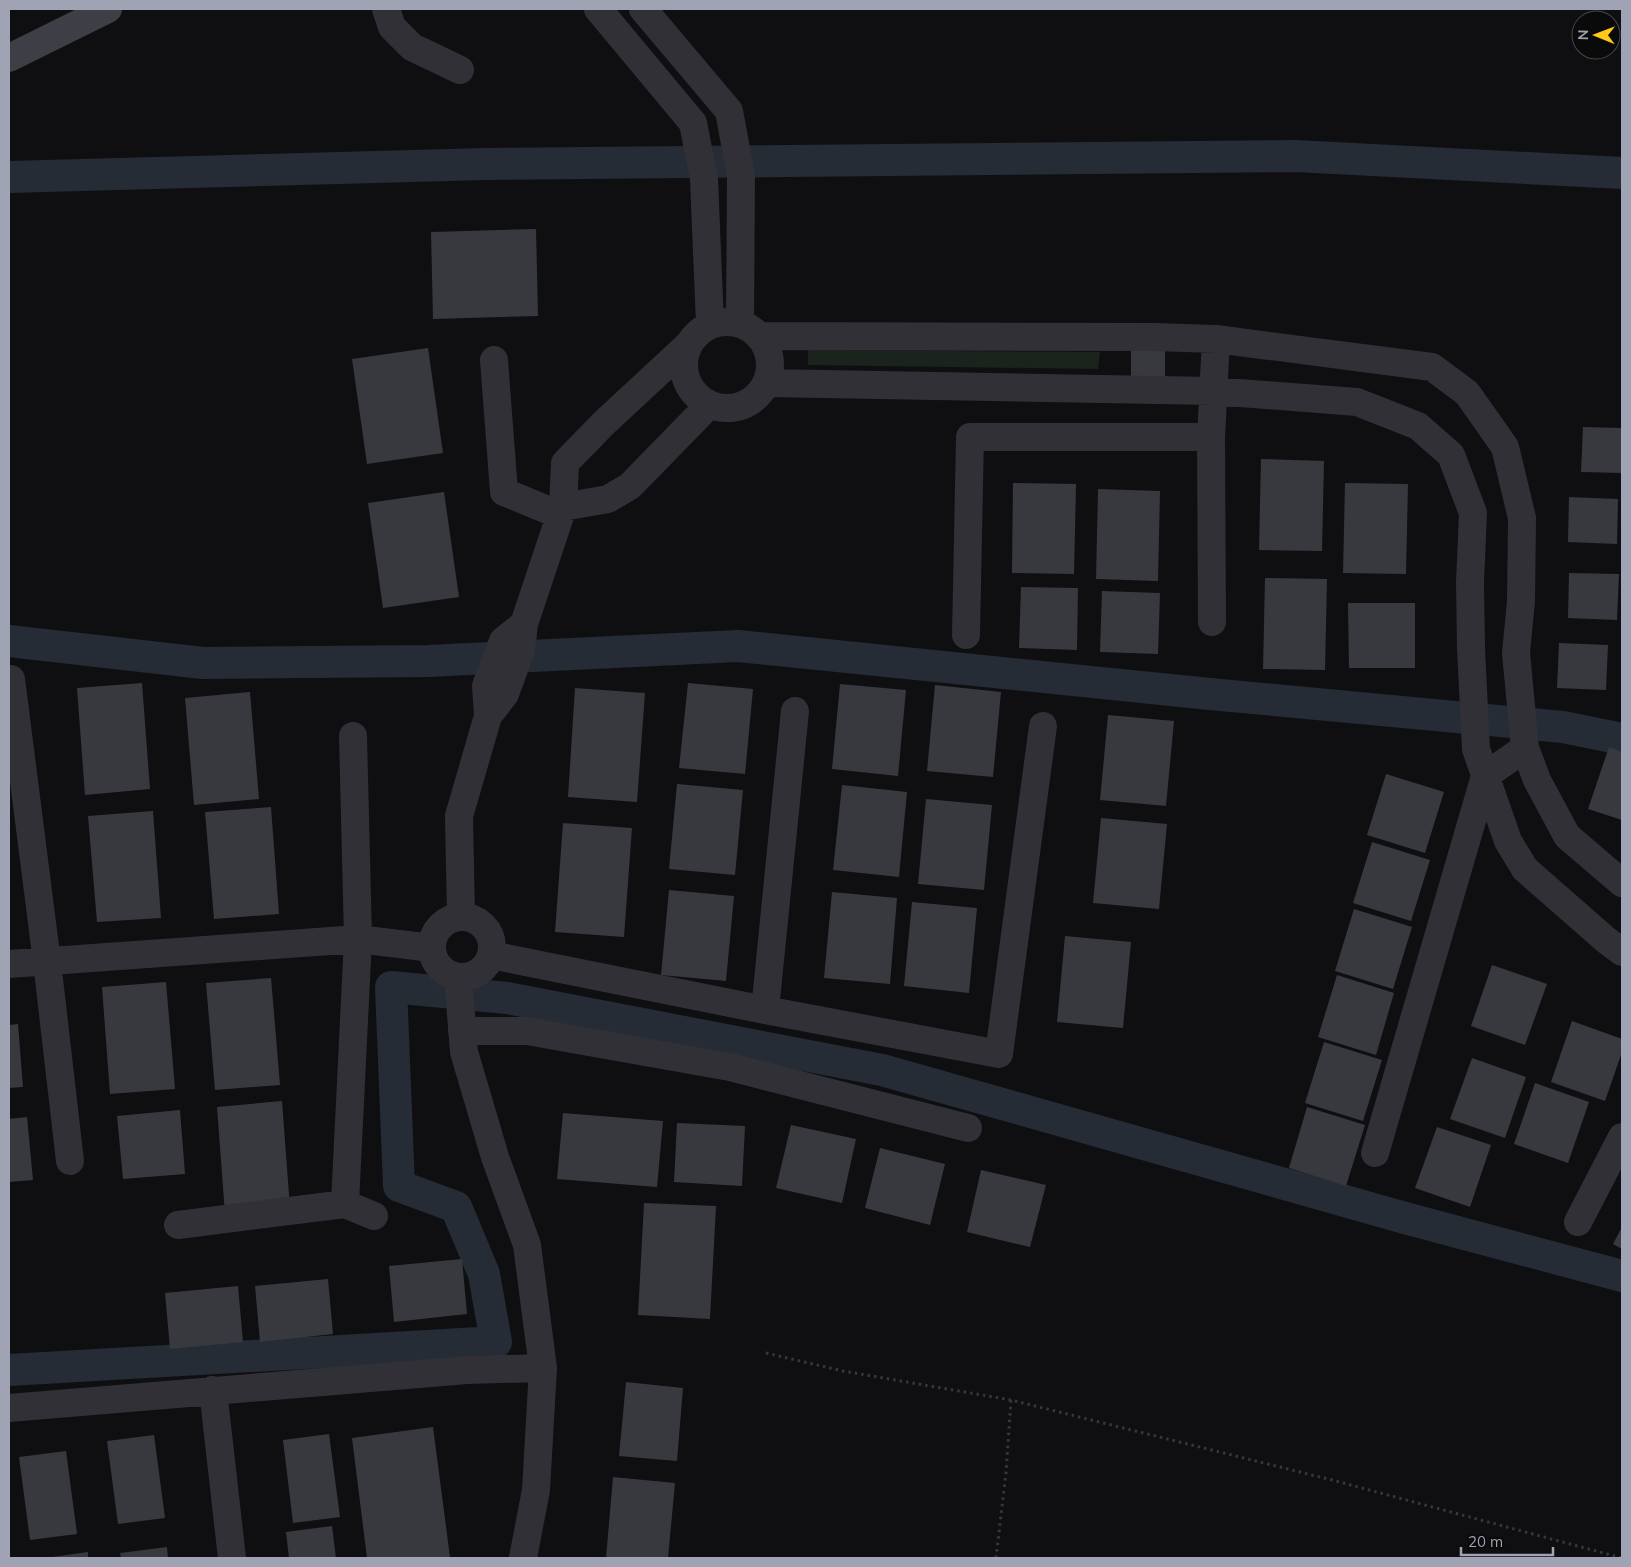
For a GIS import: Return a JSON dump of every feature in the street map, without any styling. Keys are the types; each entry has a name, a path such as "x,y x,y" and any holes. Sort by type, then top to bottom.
{"main road":[{"path":"9,58 108,9"}],"street":[{"path":"386,9 392,27 412,47 460,70"},
{"path":"598,9 693,123 704,179 710,324"},
{"path":"643,9 729,110 741,176 749,330"},
{"path":"461,917 460,816 488,716 505,694 521,650 524,624 561,511 565,463 604,423 688,345 697,333 710,324 724,321 749,330 764,341 770,355 771,370 767,383 759,395 749,404 736,408 722,409 709,405 697,397 689,386 684,373 684,359 688,345"},
{"path":"749,330 1216,339 1432,367 1468,393 1505,447 1522,518 1520,601 1516,653 1525,748 1537,780 1567,836 1622,883"},
{"path":"1212,622 1211,437 1216,339"},
{"path":"494,360 504,492 561,511 608,499 630,486 709,405"},
{"path":"767,383 1214,391 1358,402 1418,426 1451,455 1473,513 1470,582 1476,749 1508,841 1524,869 1622,952"},
{"path":"966,635 970,437 1211,437"},
{"path":"11,679 70,1161"},
{"path":"765,1010 795,711"},
{"path":"491,955 765,1010 999,1054 1043,726"},
{"path":"345,1204 358,939 353,736"},
{"path":"1375,1153 1485,776 1525,748"},
{"path":"461,917 470,918 486,928 492,946 488,962 477,973 468,977 448,974 434,958 432,948 437,930 443,923 461,917"},
{"path":"9,964 358,939 432,948"},
{"path":"458,977 464,1052 495,1156 526,1246 543,1368 536,1490 523,1558"},
{"path":"462,1031 527,1031 730,1067 968,1128"},
{"path":"1578,1222 1622,1137"},
{"path":"178,1225 345,1204 374,1216"},
{"path":"9,1408 467,1370 543,1368"},
{"path":"213,1390 232,1558"}],"path":[{"path":"766,1354 843,1371 1011,1400 1322,1478 1622,1558"},
{"path":"996,1558 1006,1473 1011,1400"}],"shaded area":[{"path":"808,350 1100,352 1098,369 808,365"}],"building":[{"path":"536,229 538,316 433,319 431,232"},
{"path":"428,348 443,453 367,464 352,359"},
{"path":"1131,350 1165,350 1165,380 1131,380"},
{"path":"1583,427 1622,428 1622,473 1581,472"},
{"path":"1261,459 1324,461 1322,551 1259,550"},
{"path":"1013,483 1076,484 1074,574 1012,573"},
{"path":"1345,483 1408,484 1406,574 1343,573"},
{"path":"1098,489 1160,491 1158,581 1096,579"},
{"path":"444,492 459,597 383,608 368,503"},
{"path":"1569,497 1618,499 1617,544 1568,542"},
{"path":"1569,573 1619,574 1617,620 1568,618"},
{"path":"1265,578 1327,579 1325,670 1263,669"},
{"path":"1021,587 1078,588 1077,650 1019,648"},
{"path":"1102,591 1160,593 1158,654 1100,652"},
{"path":"1348,603 1415,603 1415,668 1349,668"},
{"path":"1559,643 1608,645 1606,690 1557,688"},
{"path":"142,683 150,789 85,795 77,688"},
{"path":"688,683 753,689 745,774 679,768"},
{"path":"840,684 906,690 898,776 832,769"},
{"path":"935,685 1001,692 993,777 927,771"},
{"path":"575,688 645,693 637,802 568,797"},
{"path":"250,692 259,799 194,805 185,698"},
{"path":"1108,715 1174,721 1166,806 1100,800"},
{"path":"1609,747 1622,752 1622,820 1588,809"},
{"path":"1386,774 1444,792 1425,853 1367,835"},
{"path":"677,784 743,790 735,875 669,869"},
{"path":"842,785 907,792 899,877 833,870"},
{"path":"926,799 992,805 984,890 918,884"},
{"path":"271,807 279,914 214,919 205,812"},
{"path":"153,811 161,918 97,922 88,816"},
{"path":"1101,818 1167,824 1159,909 1093,903"},
{"path":"563,823 632,828 624,937 555,932"},
{"path":"1372,842 1430,860 1411,921 1353,903"},
{"path":"669,890 734,896 726,981 661,975"},
{"path":"832,892 897,898 890,984 824,978"},
{"path":"912,902 977,908 969,993 904,986"},
{"path":"1354,909 1412,927 1393,989 1335,971"},
{"path":"1065,936 1131,942 1123,1028 1057,1022"},
{"path":"1492,965 1547,984 1525,1045 1471,1026"},
{"path":"1337,975 1394,993 1376,1055 1318,1037"},
{"path":"271,978 280,1085 215,1090 206,983"},
{"path":"166,982 175,1089 110,1094 102,987"},
{"path":"1572,1021 1622,1039 1622,1052 1605,1101 1551,1082"},
{"path":"18,1024 23,1087 9,1088 9,1025"},
{"path":"1324,1042 1382,1060 1363,1121 1305,1103"},
{"path":"1472,1058 1526,1077 1505,1138 1450,1119"},
{"path":"1535,1083 1589,1102 1568,1163 1514,1144"},
{"path":"282,1101 290,1208 225,1214 217,1107"},
{"path":"1307,1107 1365,1125 1346,1186 1289,1168"},
{"path":"180,1110 185,1174 123,1179 117,1116"},
{"path":"563,1113 663,1121 657,1187 557,1179"},
{"path":"27,1117 33,1180 9,1182 9,1119"},
{"path":"677,1123 745,1126 742,1186 674,1182"},
{"path":"791,1125 856,1139 842,1203 776,1188"},
{"path":"1437,1127 1491,1145 1470,1207 1415,1188"},
{"path":"880,1148 945,1164 930,1225 865,1208"},
{"path":"981,1170 1046,1185 1030,1247 967,1232"},
{"path":"644,1203 716,1206 710,1319 638,1315"},
{"path":"1622,1227 1622,1249 1613,1244"},
{"path":"462,1259 467,1314 394,1322 389,1266"},
{"path":"328,1279 333,1334 260,1342 255,1286"},
{"path":"238,1286 243,1342 170,1349 165,1293"},
{"path":"626,1382 683,1388 677,1461 619,1456"},
{"path":"433,1427 450,1557 367,1558 352,1438"},
{"path":"329,1434 340,1517 293,1523 283,1440"},
{"path":"154,1435 165,1518 118,1524 107,1441"},
{"path":"66,1451 77,1534 30,1540 19,1457"},
{"path":"613,1477 675,1483 668,1558 606,1558"},
{"path":"332,1526 336,1558 289,1558 286,1532"},
{"path":"167,1547 168,1558 121,1558 120,1553"},
{"path":"88,1552 88,1558 52,1558 52,1557"}],"waterway":[{"path":"9,177 487,164 1296,156 1622,173"},
{"path":"9,641 203,663 428,661 738,646 1210,694 1563,727 1622,739"},
{"path":"9,1370 496,1342 484,1274 456,1207 399,1186 391,987 507,998 882,1070 1405,1218 1622,1276"}]}
